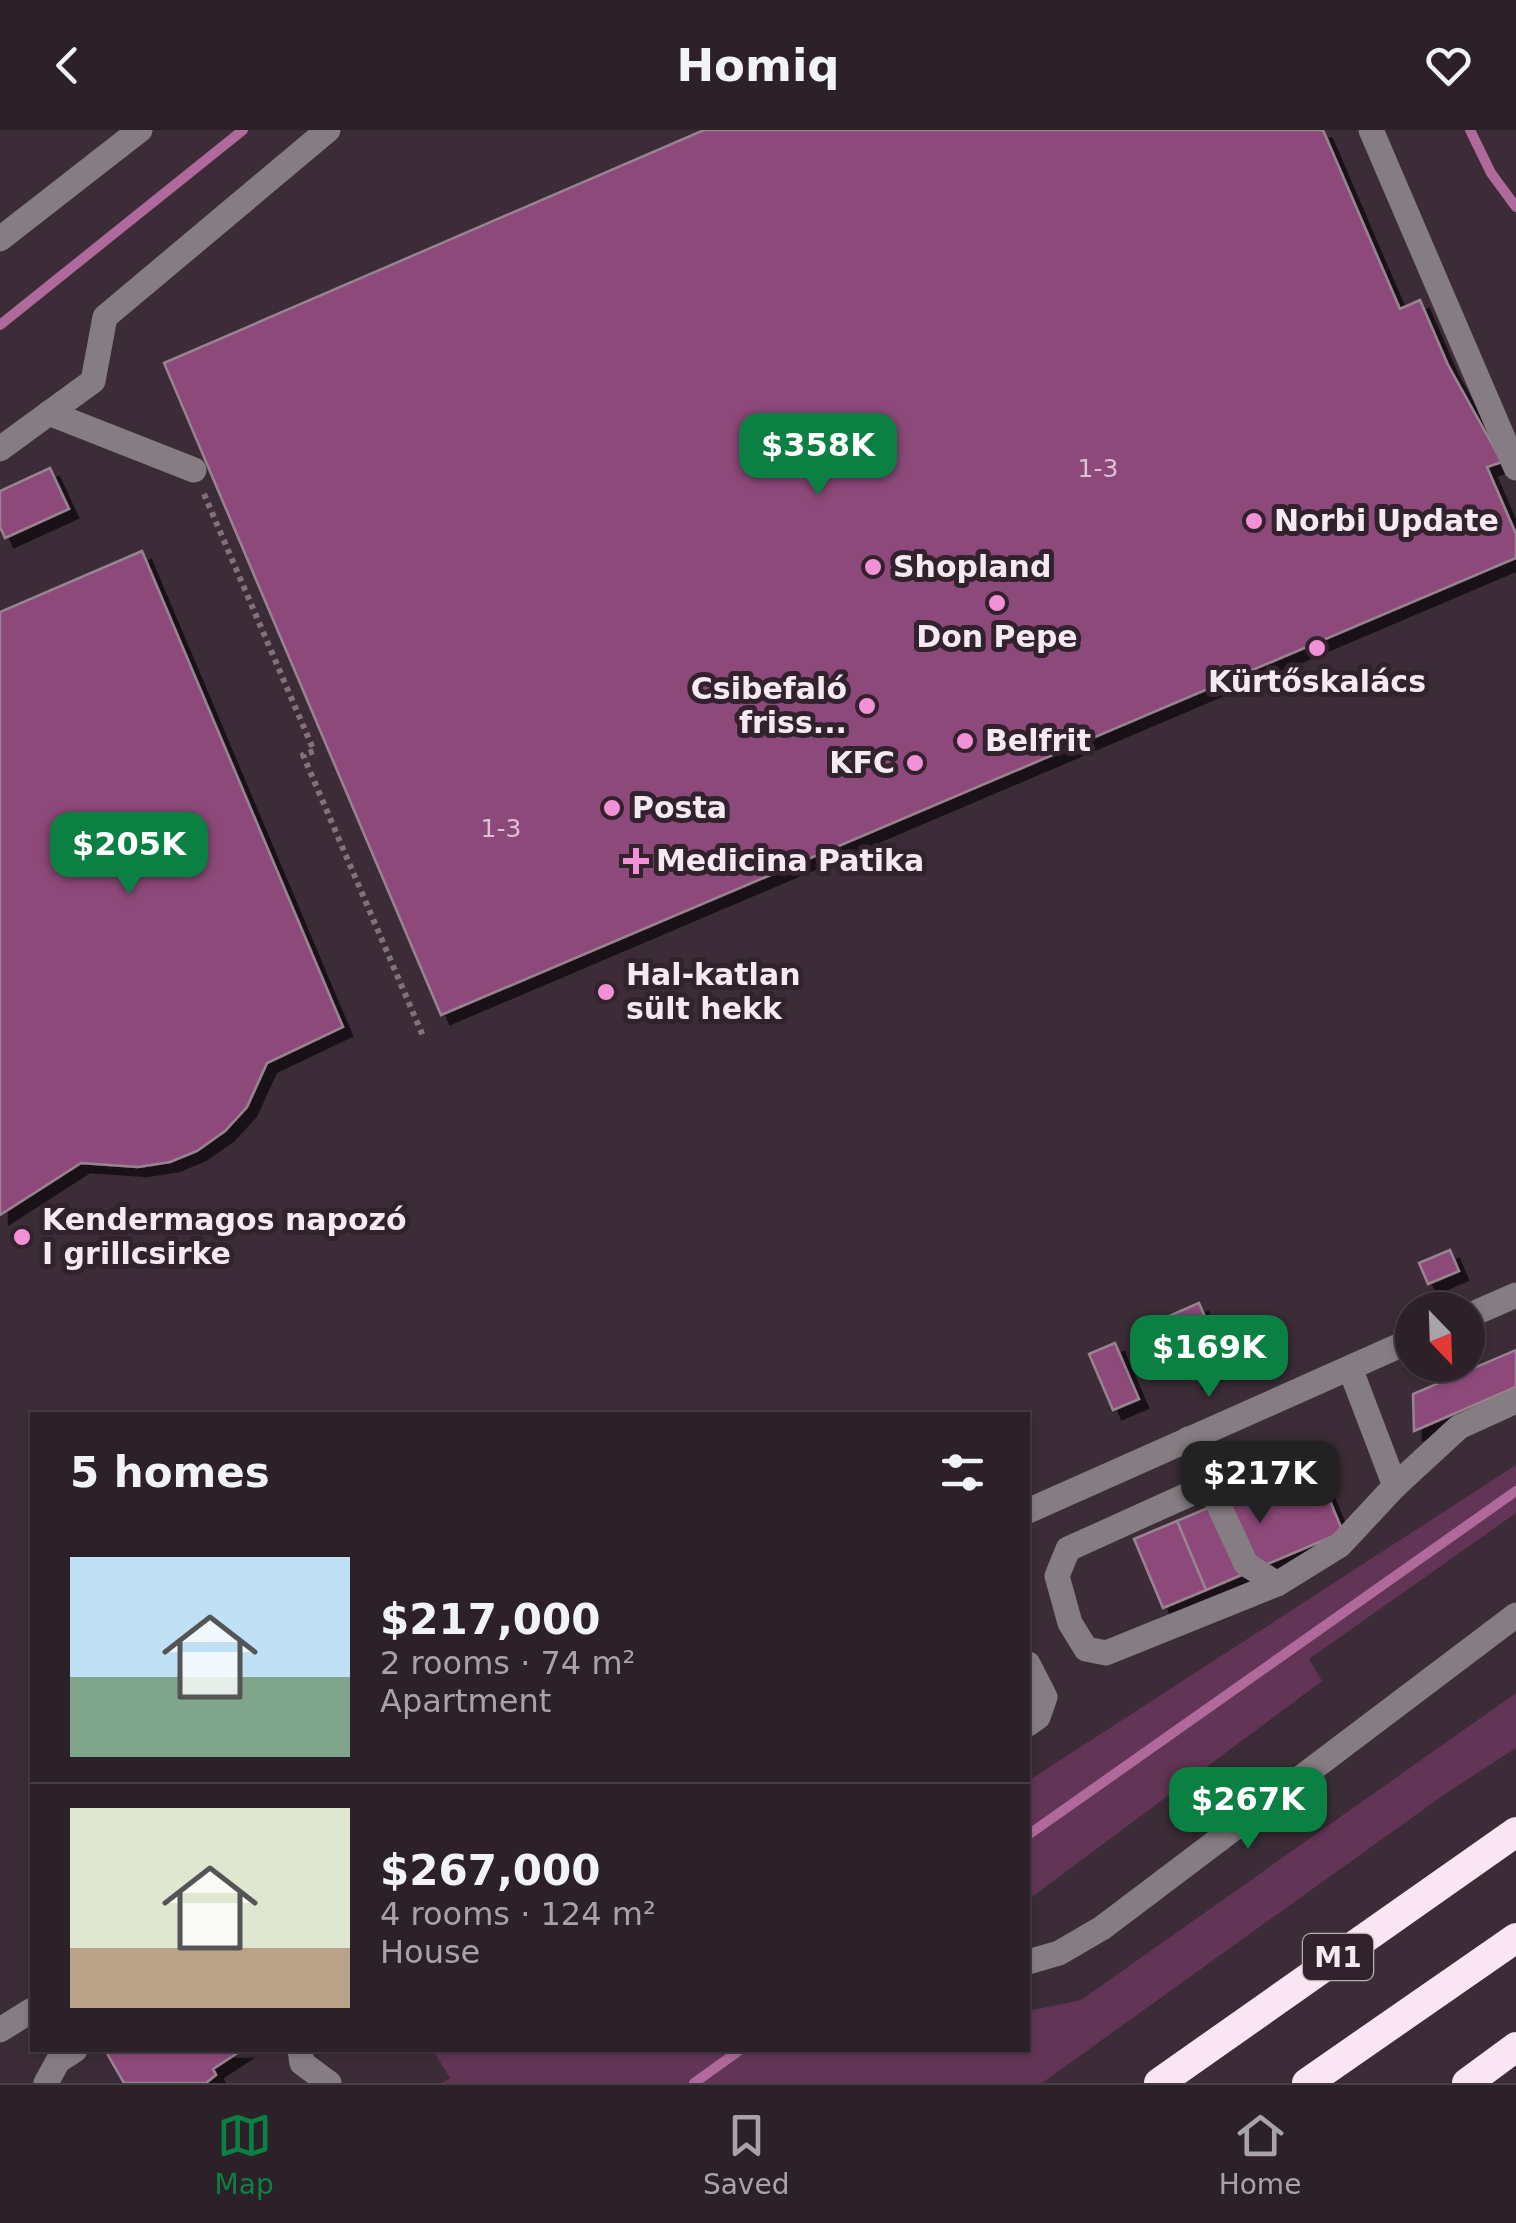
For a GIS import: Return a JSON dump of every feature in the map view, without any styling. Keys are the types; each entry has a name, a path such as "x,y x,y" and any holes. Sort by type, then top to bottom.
{"highway":[{"name":"M1","path":"1160,2083 1516,1832"},
{"path":"1307,2083 1516,1938"},
{"path":"1467,2083 1516,2047"}],"street":[{"path":"0,240 140,130"},
{"path":"0,449 93,381 105,317 328,130"},
{"path":"1372,130 1516,468"},
{"path":"49,413 194,470"},
{"path":"1485,1309 1516,1295"},
{"path":"1030,1509 1395,1348"},
{"path":"1350,1368 1395,1486"},
{"path":"1202,1469 1192,1493 1068,1549 1057,1576 1070,1623 1086,1649 1106,1652 1277,1584 1340,1546 1395,1486 1458,1427 1516,1401"},
{"path":"1188,1439 1246,1564 1277,1584"},
{"path":"1030,1961 1060,1952 1102,1928 1516,1616"},
{"path":"1030,1674 1036,1703"},
{"path":"0,2030 30,2011"},
{"path":"46,2083 58,2060 72,2052"},
{"path":"300,2052 302,2063 329,2083"}],"path":[{"path":"194,470 314,751 303,756 423,1036"}],"shaded area":[{"path":"1516,1465 1516,1513 1309,1659 1322,1681 1030,1899 1030,1780"},
{"path":"1516,1693 1516,1748 1445,1794 1042,2083 442,2083 450,2078 434,2052 1030,2052 1030,2011 1081,2000"}],"building":[{"name":"Shopland","path":"704,130 1323,130 1400,309 1420,300 1448,365 1502,462 1487,467 1516,534 1516,558 441,1015 164,363"},
{"path":"50,468 69,509 5,538 0,527 0,491"},
{"path":"142,551 343,1027 267,1063 247,1107 225,1131 197,1151 170,1162 138,1167 81,1163 0,1215 0,612"},
{"path":"1450,1250 1459,1271 1428,1284 1419,1263"},
{"path":"1199,1303 1226,1365 1194,1379 1167,1317"},
{"path":"1115,1343 1139,1399 1113,1410 1089,1354"},
{"path":"1516,1350 1516,1387 1414,1431 1413,1394 1441,1382 1485,1382 1485,1363"},
{"path":"1314,1463 1343,1532 1206,1590 1177,1521"},
{"path":"1177,1521 1206,1590 1163,1608 1134,1539"},
{"path":"106,2052 239,2052 213,2069 216,2075 206,2083 124,2083"}],"waterway":[{"path":"0,325 243,130"},
{"path":"1470,130 1491,173 1516,207"},
{"path":"1030,1834 1516,1491"},
{"path":"694,2083 737,2052"}],"place":[{"name":"Norbi Update","path":"1254,521"},
{"name":"Shopland","path":"873,567"},
{"name":"Don Pepe","path":"997,603"},
{"name":"Kürtőskalács","path":"1317,648"},
{"name":"Csibefaló friss...","path":"867,706"},
{"name":"Belfrit","path":"965,741"},
{"name":"KFC","path":"915,763"},
{"name":"Posta","path":"612,808"},
{"name":"Medicina Patika","path":"636,861"},
{"name":"Hal-katlan sült hekk","path":"606,992"},
{"name":"Kendermagos napozó I grillcsirke","path":"22,1237"}]}
